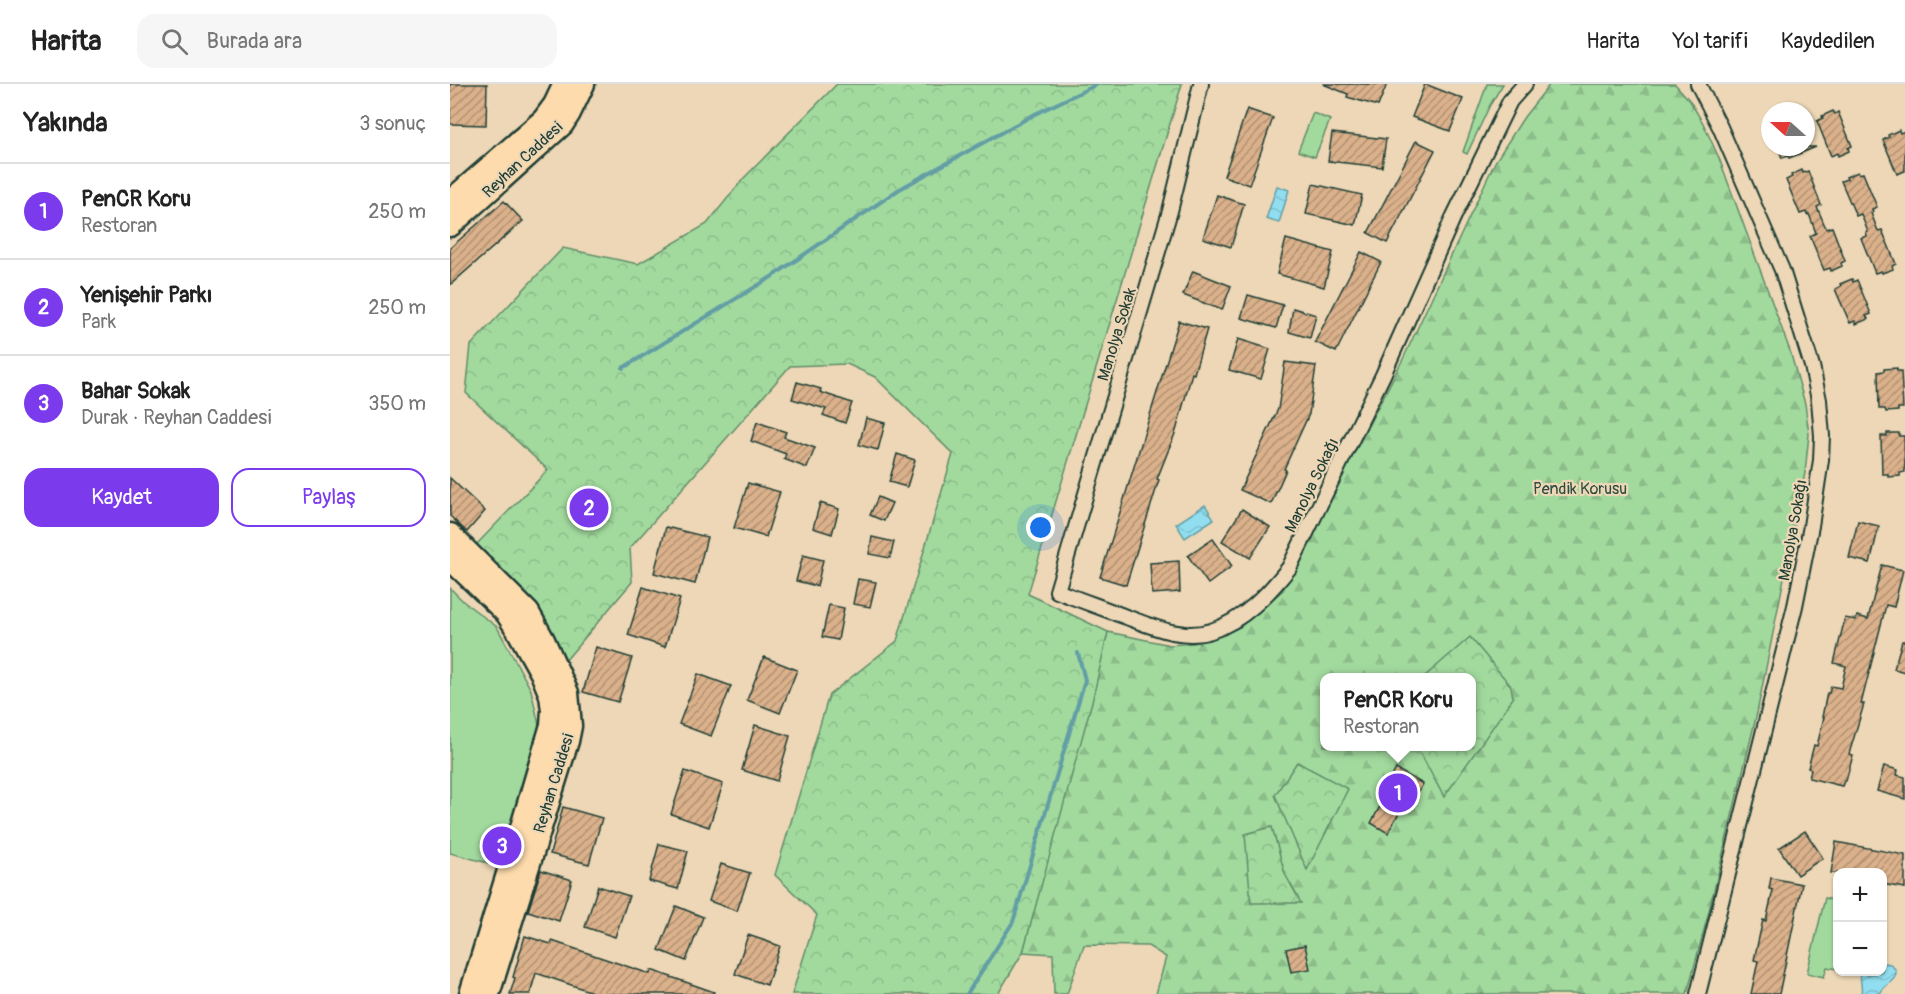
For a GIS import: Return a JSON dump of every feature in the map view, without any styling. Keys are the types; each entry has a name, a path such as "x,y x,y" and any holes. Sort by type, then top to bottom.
{"main road":[{"name":"Reyhan Caddesi","path":"450,202 544,120 575,85"},
{"name":"Reyhan Caddesi","path":"450,225 550,136 569,112 575,85"},
{"name":"Reyhan Caddesi","path":"450,535 528,614 567,693 570,710 567,741 488,994"},
{"name":"Reyhan Caddesi","path":"450,558 507,613 542,673 551,695 553,710 549,736 471,994"}],"street":[{"name":"Manolya Sokak","path":"1057,591 1170,211 1201,84"},
{"name":"Manolya Sokağı","path":"1057,591 1164,631 1190,634 1210,631 1236,620 1271,591 1288,568 1299,547 1383,375 1453,218 1510,101 1525,84"},
{"name":"Manolya Sokağı","path":"1698,84 1720,127 1782,270 1812,366 1819,400 1822,436 1818,485 1796,606 1698,994"}],"green space":[{"path":"837,84 1182,84 1028,594 1108,632 1093,698 1023,952 998,994 792,994 817,915 775,875 829,695 897,641 953,454 875,377 847,364 790,366 630,548 632,582 565,661 475,546 548,470 466,393 471,345 563,248 638,264 707,224 742,180"},
{"path":"1487,84 1503,84 1490,105 1467,154 1463,152"},
{"name":"Pendik Korusu","path":"1550,84 1675,84 1690,101 1719,158 1790,351 1805,404 1809,434 1805,473 1757,713 1687,994 1156,994 1166,957 1148,946 1084,945 1067,994 1054,994 1053,954 1023,952 1108,632 1170,645 1194,643 1240,627 1283,590 1404,357 1495,162 1524,117"},
{"path":"1313,113 1330,120 1315,157 1298,151"},
{"path":"450,588 464,602 497,627 531,690 539,725 500,866 450,853"},
{"path":"1470,637 1511,686 1513,698 1444,797 1419,751 1476,751 1476,673 1429,673"},
{"path":"1297,762 1348,789 1307,870 1275,795"},
{"path":"1272,827 1285,874 1301,903 1251,903 1245,834"},
{"path":"1825,898 1833,900 1833,968 1827,967 1824,977 1807,973"}],"water":[{"path":"1277,186 1289,190 1279,223 1266,219"},
{"path":"1205,505 1214,519 1185,538 1176,524"},
{"path":"1887,963 1896,970 1894,978 1880,994 1861,994 1860,976 1887,976"}],"building":[{"path":"450,84 487,84 486,125 450,124"},
{"path":"1323,84 1387,84 1378,106 1347,97 1348,94"},
{"path":"1425,84 1463,99 1450,131 1412,117"},
{"path":"1247,109 1273,118 1249,185 1224,176"},
{"path":"1833,111 1835,114 1838,112 1852,146 1848,148 1849,151 1838,156 1837,153 1831,156 1817,121"},
{"path":"1899,130 1900,133 1905,131 1905,171 1897,174 1883,140"},
{"path":"1332,133 1386,139 1382,167 1328,161"},
{"path":"1416,141 1435,150 1387,243 1368,233"},
{"path":"1802,170 1803,173 1808,171 1821,205 1817,207 1827,229 1832,227 1845,261 1841,263 1842,266 1831,271 1830,268 1824,270 1810,236 1816,233 1809,214 1807,215 1806,212 1800,214 1786,180"},
{"path":"1858,172 1863,173 1877,207 1872,209 1871,213 1878,231 1882,230 1896,264 1892,266 1893,269 1882,273 1881,271 1875,273 1861,238 1867,236 1868,232 1861,214 1856,216 1841,181"},
{"path":"1313,184 1362,195 1355,225 1306,214"},
{"path":"1217,195 1244,204 1231,247 1203,238"},
{"path":"504,201 523,221 450,285 450,248"},
{"path":"1286,239 1333,252 1324,287 1277,274"},
{"path":"1361,252 1381,262 1336,352 1315,342"},
{"path":"1193,271 1231,286 1222,310 1183,295"},
{"path":"1852,279 1853,282 1857,280 1871,314 1866,316 1868,319 1856,324 1855,321 1850,323 1835,289"},
{"path":"1248,295 1283,305 1276,328 1241,318"},
{"path":"1293,308 1316,315 1310,338 1289,332"},
{"path":"1179,321 1207,329 1176,431 1157,479 1159,480 1126,585 1100,577"},
{"path":"1238,339 1270,349 1261,379 1229,370"},
{"path":"1285,362 1316,366 1309,414 1271,504 1240,490 1278,409"},
{"path":"1897,368 1897,371 1901,371 1903,408 1886,412 1885,409 1879,409 1878,372"},
{"path":"797,382 821,389 820,392 852,403 845,423 823,415 826,409 792,399"},
{"path":"866,418 885,423 878,450 859,445"},
{"path":"757,422 786,432 784,437 815,448 807,468 784,459 786,454 751,441"},
{"path":"1887,433 1899,433 1899,436 1904,436 1905,472 1900,473 1900,476 1888,477 1888,474 1882,474 1881,436 1887,436"},
{"path":"897,454 915,460 907,487 889,482"},
{"path":"450,478 485,511 467,532 450,516"},
{"path":"748,483 780,492 766,537 734,528"},
{"path":"878,497 892,503 884,521 870,515"},
{"path":"820,503 839,509 832,534 813,528"},
{"path":"1242,509 1270,527 1250,558 1222,541"},
{"path":"1858,521 1879,526 1870,563 1849,558"},
{"path":"666,527 707,537 695,584 654,573"},
{"path":"872,537 894,542 890,558 869,554"},
{"path":"1213,539 1232,566 1208,584 1188,556"},
{"path":"803,555 823,560 817,586 796,581"},
{"path":"1179,561 1180,592 1152,594 1150,563"},
{"path":"1882,565 1903,570 1894,607 1886,605 1861,704 1864,704 1849,754 1853,755 1846,781 1842,786 1809,778 1811,769 1808,768 1814,745 1817,746 1827,693 1831,686 1841,688 1846,666 1834,663 1845,618 1856,620 1857,616 1868,619"},
{"path":"858,579 876,582 870,607 853,604"},
{"path":"643,587 680,599 665,647 628,635"},
{"path":"829,605 844,608 838,640 822,637"},
{"path":"1902,641 1905,641 1905,672 1894,669"},
{"path":"596,647 632,658 618,702 583,692"},
{"path":"764,657 797,670 780,713 747,700"},
{"path":"698,674 731,686 711,736 679,724"},
{"path":"755,725 790,736 777,781 742,770"},
{"path":"1884,766 1898,770 1897,775 1905,777 1905,799 1877,791"},
{"path":"1396,769 1423,784 1415,798 1409,795 1388,833 1371,823 1391,786 1388,784"},
{"path":"685,771 723,784 709,827 671,814"},
{"path":"563,807 602,818 589,864 550,854"},
{"path":"1805,831 1823,858 1797,875 1779,848"},
{"path":"1836,842 1905,855 1905,888 1887,885 1887,868 1833,868 1833,873 1831,873"},
{"path":"659,844 688,851 678,889 649,881"},
{"path":"721,864 750,873 737,911 709,901"},
{"path":"541,870 572,880 559,921 528,911"},
{"path":"1771,878 1802,884 1779,994 1751,994 1758,961 1754,960 1773,890 1769,889"},
{"path":"598,886 629,896 615,937 585,927"},
{"path":"676,906 703,917 686,961 659,950"},
{"path":"748,935 780,946 767,985 735,974"},
{"path":"525,936 551,944 552,941 650,974 651,970 714,992 713,994 598,994 536,973 530,994 510,994"},
{"path":"1305,945 1310,969 1291,972 1286,949"}],"waterway":[{"path":"623,368 773,276 898,190 1035,114 1098,84"},
{"path":"967,994 1013,922 1085,680 1078,653"}],"place":[{"name":"Yenişehir Parkı","path":"589,508"},
{"name":"PenCR Koru","path":"1398,793"},
{"name":"Bahar Sokak","path":"502,846"}]}
